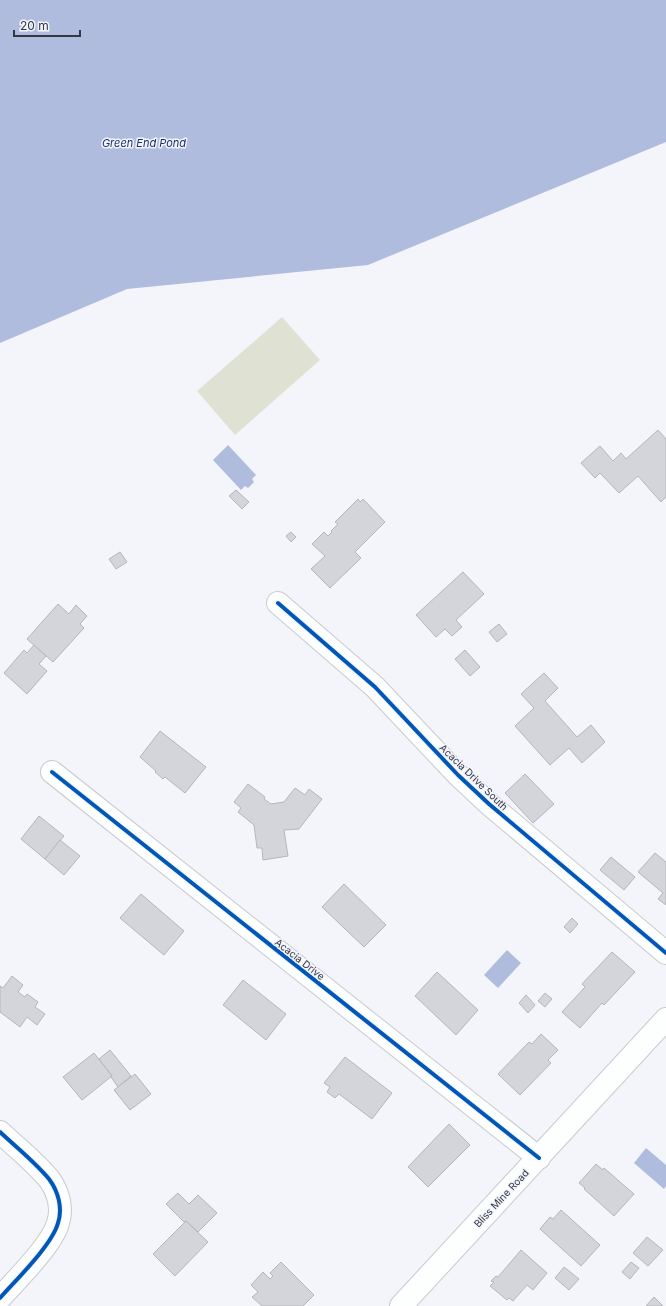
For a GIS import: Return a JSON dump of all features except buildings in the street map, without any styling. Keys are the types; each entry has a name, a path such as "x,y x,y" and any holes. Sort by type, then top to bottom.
{"street":[{"name":"Acacia Drive South","path":"278,603 375,687 458,775 489,804 666,953"},
{"name":"Acacia Drive","path":"52,772 539,1158"},
{"name":"Bliss Mine Road","path":"401,1306 666,1019"},
{"path":"0,1132 49,1180 58,1194 60,1209 58,1223 41,1252 0,1298"}],"shaded area":[{"path":"282,317 320,360 235,435 197,391"}],"water":[{"name":"Green End Pond","path":"0,0 666,0 666,142 368,265 127,289 0,343"},
{"path":"228,445 256,475 252,479 254,482 248,488 245,486 241,490 213,460"},
{"path":"507,950 521,963 498,988 484,975"},
{"path":"646,1148 666,1165 666,1186 664,1189 634,1163"}],"cycle path":[{"path":"278,603 375,687 458,775 489,804 666,953"},
{"path":"52,772 539,1158"},
{"path":"0,1132 32,1161 49,1179 55,1189 60,1206 58,1223 49,1241 33,1262 0,1298"}]}
